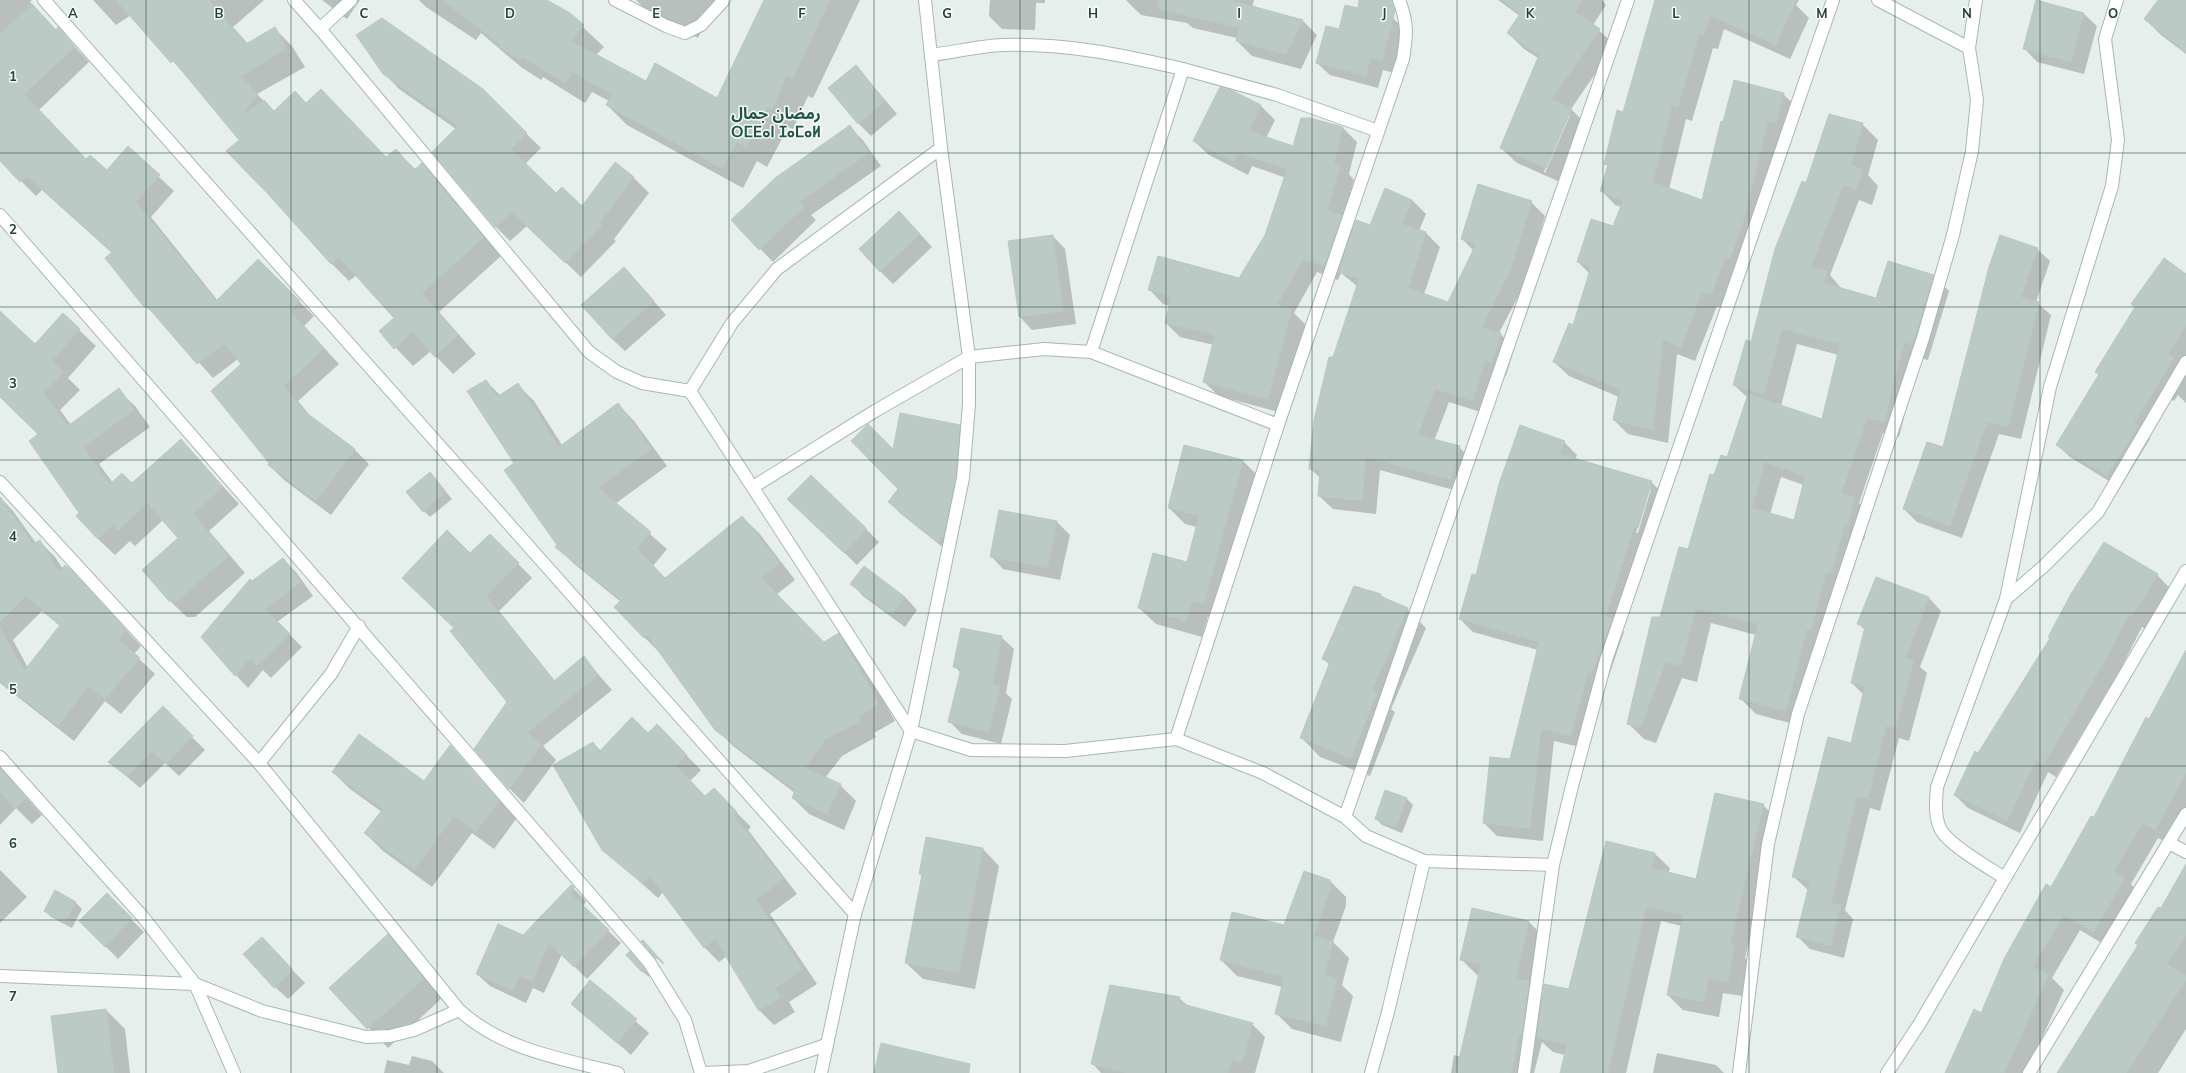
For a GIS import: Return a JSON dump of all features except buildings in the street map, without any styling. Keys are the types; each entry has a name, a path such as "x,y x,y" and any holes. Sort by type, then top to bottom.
{"street":[{"path":"44,0 855,914"},
{"path":"294,0 320,29 589,352 617,372 642,383 690,391 911,731 971,750 1065,751 1176,739 1264,773 1345,818 1366,836 1424,861 1553,865"},
{"path":"320,29 351,0"},
{"path":"615,0 666,26 685,33 701,26 724,0"},
{"path":"821,1073 855,914 911,731 963,478 969,404 969,357 941,148 925,0"},
{"path":"1176,739 1278,425 1403,58 1407,36 1406,18 1399,0"},
{"path":"1345,818 1628,0"},
{"path":"1524,1073 1553,865 1606,660 1833,0"},
{"path":"1878,0 1969,48"},
{"path":"1739,1073 1768,844 1798,714 1896,426 1954,235 1972,151 1977,100 1969,48 1976,0"},
{"path":"2005,878 1950,841 1940,830 1936,810 1937,787 2006,600 2050,387 2112,186 2118,140 2105,39 2117,0"},
{"path":"931,55 1002,45 1066,46 1108,51 1183,68 1277,95 1378,131"},
{"path":"1091,352 1183,68"},
{"path":"690,391 732,323 777,269 941,148"},
{"path":"0,215 359,626 649,962 685,1020 702,1073 749,1071 826,1045"},
{"path":"753,487 875,411 969,357 1044,349 1091,352 1278,425"},
{"path":"2006,600 2044,566 2098,512 2186,362"},
{"path":"0,482 259,763 459,1010 476,1025 498,1038 534,1052 618,1073"},
{"path":"1887,1073 1920,1023 2186,571"},
{"path":"259,763 332,674 359,626"},
{"path":"0,757 143,917 195,984 234,1073"},
{"path":"2029,1073 2186,814"},
{"path":"2169,843 2186,852"},
{"path":"1370,1073 1388,1012 1424,861"},
{"path":"0,976 79,981 195,984 262,1011 366,1037 390,1036 414,1030 459,1010"}],"district":[{"name":"رمضان جمال ⵔⵎⴹⴰⵏ ⵊⴰⵎⴰⵍ","path":"776,122"}]}
